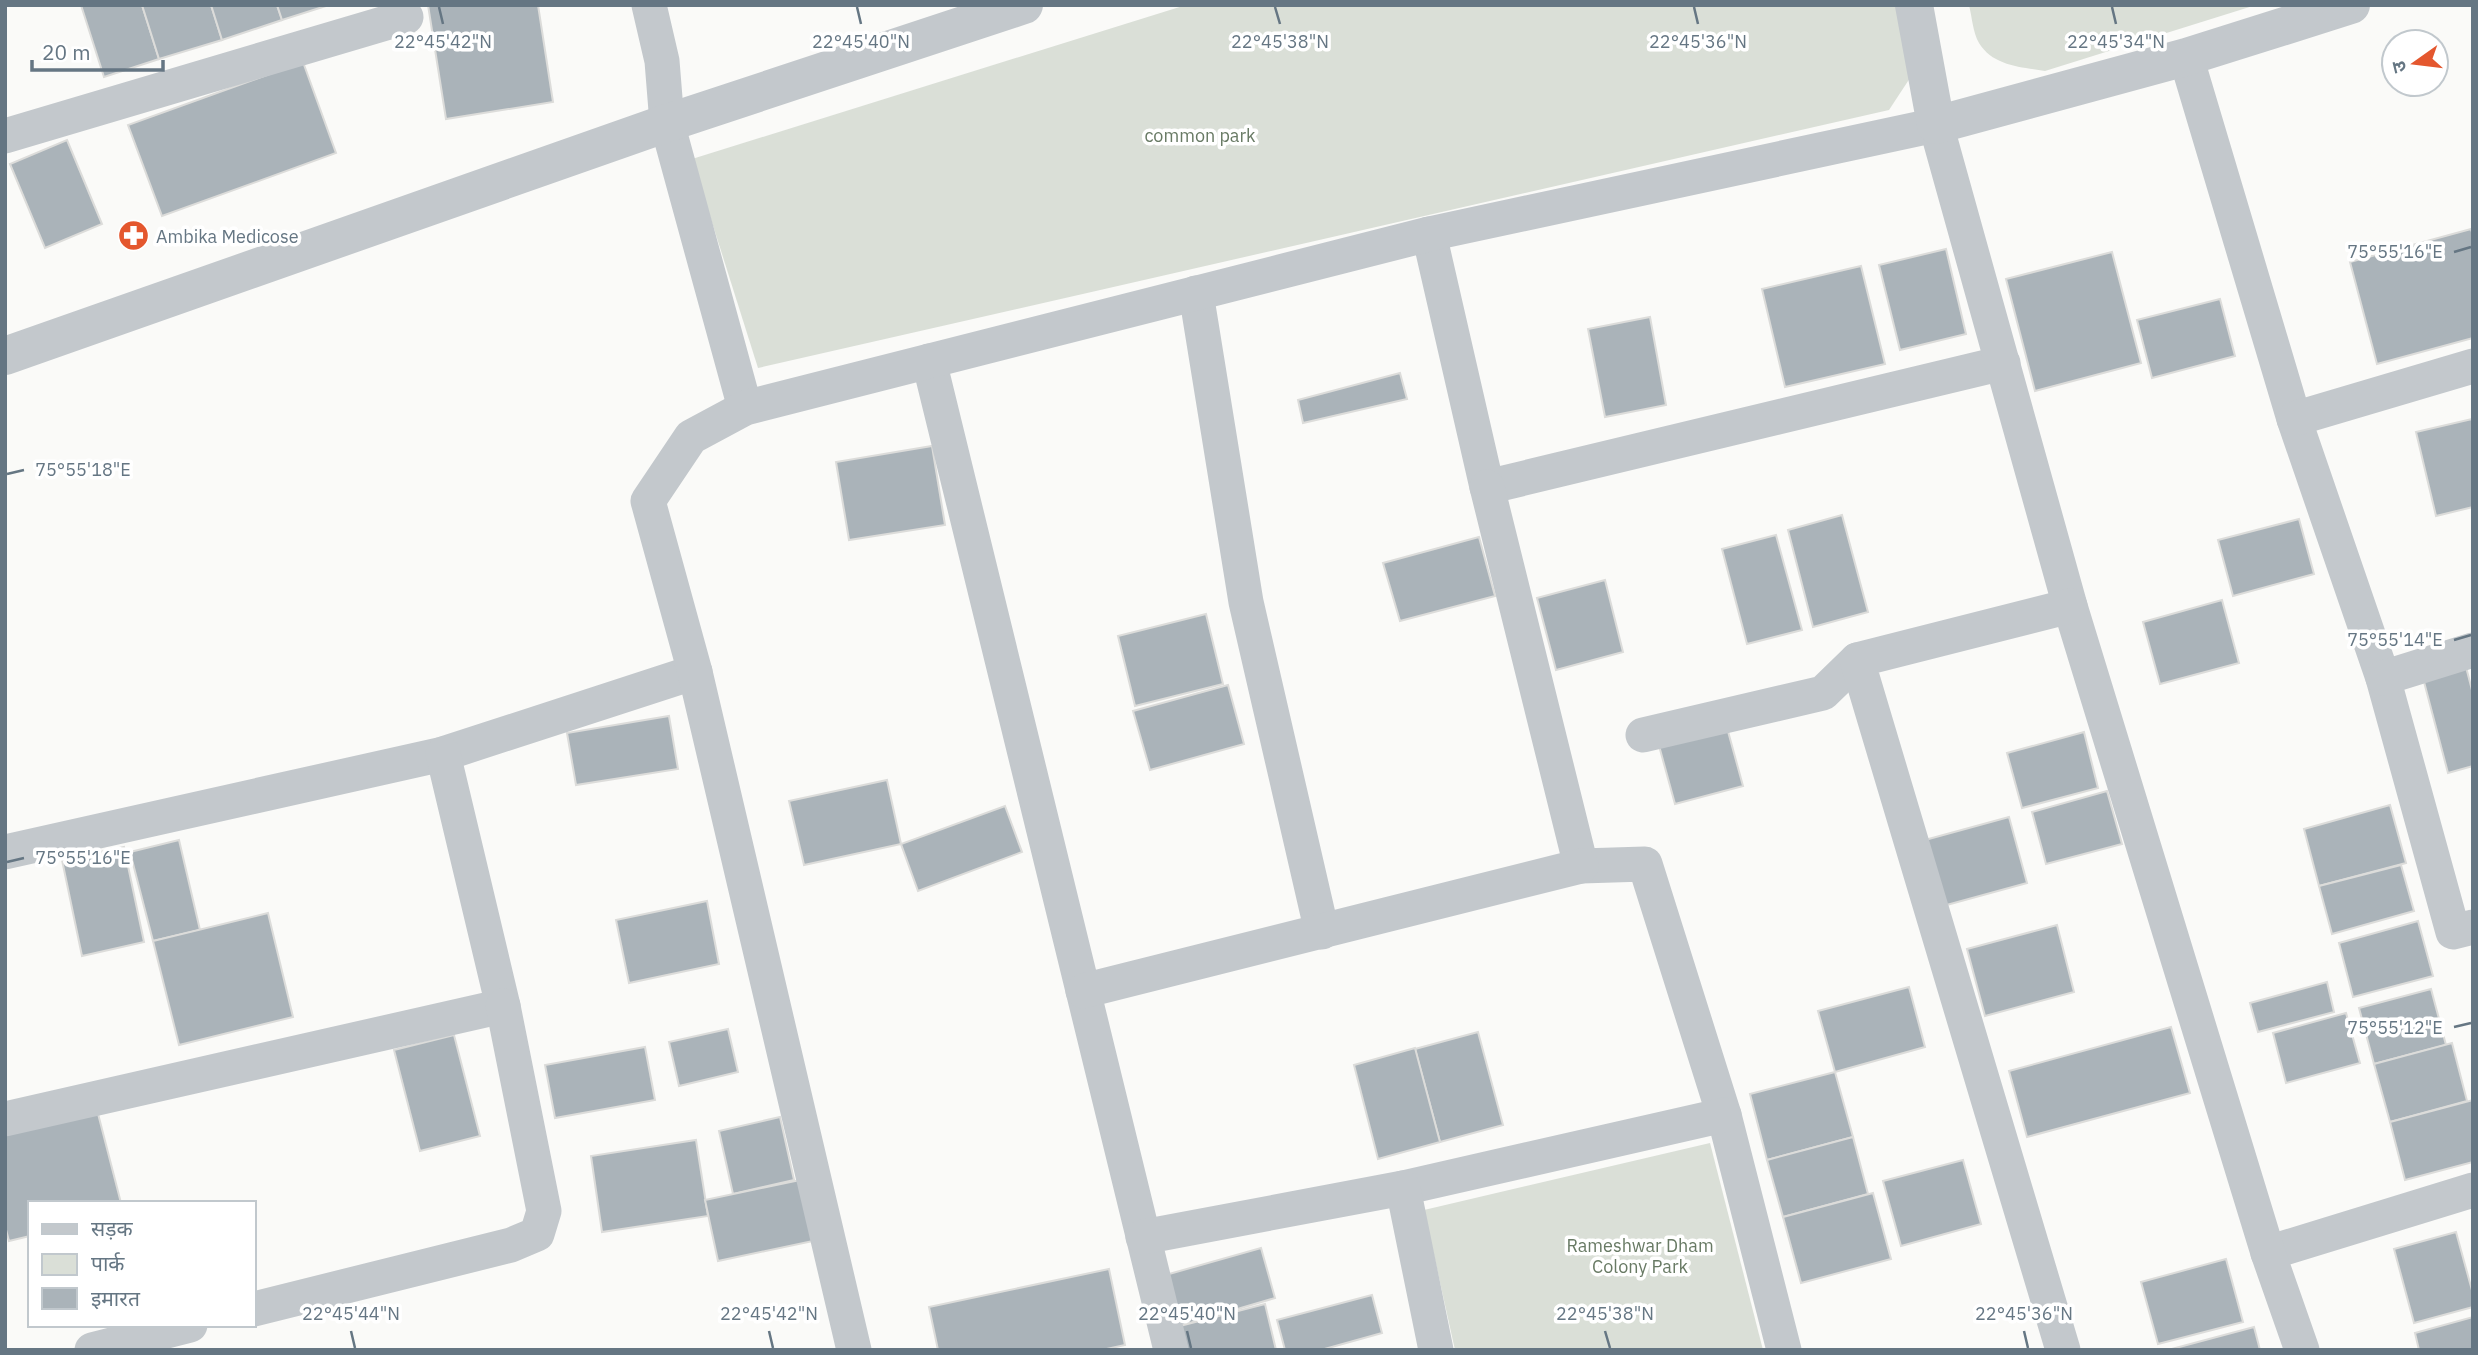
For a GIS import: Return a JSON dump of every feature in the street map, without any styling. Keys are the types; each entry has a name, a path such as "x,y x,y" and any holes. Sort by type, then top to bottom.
{"street":[{"path":"649,5 662,61 667,123 745,408"},
{"path":"5,356 667,123 1024,5"},
{"path":"1914,5 1936,125 2070,606 2268,1253 2302,1350"},
{"path":"854,1350 695,672 648,501 691,437 745,408 1430,234 1936,125 2186,57 2351,5"},
{"path":"6,125 406,17"},
{"path":"2186,57 2294,419 2383,678 2453,932 2473,927"},
{"path":"1430,234 1487,486 1581,866"},
{"path":"1196,292 1246,602 1322,932"},
{"path":"929,361 1171,1350"},
{"path":"1487,486 2003,363"},
{"path":"2294,419 2473,366"},
{"path":"1643,735 1823,693 1857,660 2070,606"},
{"path":"2383,678 2473,650"},
{"path":"1857,660 2063,1350"},
{"path":"5,852 443,754 695,672"},
{"path":"256,1309 511,1245 537,1234 544,1211 503,1006 443,754"},
{"path":"1083,991 1581,866 1645,864 1724,1115 1784,1350"},
{"path":"5,1119 503,1006"},
{"path":"1143,1237 1403,1188 1724,1115"},
{"path":"1403,1188 1436,1350"},
{"path":"2268,1253 2473,1190"},
{"path":"92,1350 182,1327"}],"green space":[{"name":"common park","path":"1186,5 1898,5 1912,75 1889,110 758,368 692,159"},
{"path":"1969,5 2256,5 2045,71 2008,64 1985,51 1975,35"},
{"name":"Rameshwar Dham Colony Park","path":"1710,1143 1763,1350 1455,1350 1424,1210"}],"building":[{"path":"81,5 142,5 159,59 104,77"},
{"path":"142,5 211,5 222,40 159,59"},
{"path":"211,5 277,5 282,20 222,40"},
{"path":"277,5 329,5 282,20"},
{"path":"428,5 538,5 553,102 446,119"},
{"path":"303,62 336,153 162,216 128,125"},
{"path":"67,140 102,224 45,248 10,164"},
{"path":"2471,229 2473,338 2377,364 2350,262"},
{"path":"1946,249 1966,334 1900,350 1879,265"},
{"path":"2112,252 2141,363 2035,391 2006,279"},
{"path":"1861,266 1885,364 1785,387 1762,289"},
{"path":"2220,299 2235,356 2152,378 2137,320"},
{"path":"1650,317 1666,405 1605,417 1588,329"},
{"path":"1400,373 1407,399 1303,423 1298,400"},
{"path":"2472,419 2473,507 2436,516 2416,432"},
{"path":"932,446 945,525 849,540 836,462"},
{"path":"1842,515 1868,612 1813,627 1788,530"},
{"path":"2299,519 2314,574 2233,596 2218,540"},
{"path":"1776,535 1802,630 1747,644 1722,549"},
{"path":"1479,537 1495,596 1400,621 1383,563"},
{"path":"1605,580 1623,652 1556,670 1537,598"},
{"path":"2222,600 2239,663 2160,684 2143,622"},
{"path":"1206,614 1223,684 1135,706 1118,636"},
{"path":"2466,667 2473,694 2473,766 2448,773 2423,678"},
{"path":"1228,685 1244,744 1150,770 1133,711"},
{"path":"669,716 678,769 576,785 567,733"},
{"path":"1726,724 1743,786 1675,804 1658,742"},
{"path":"2084,732 2098,788 2022,808 2007,753"},
{"path":"887,780 901,844 804,865 789,801"},
{"path":"2107,791 2122,844 2046,864 2032,812"},
{"path":"2390,805 2406,863 2319,886 2304,829"},
{"path":"1005,806 1022,852 918,891 901,844"},
{"path":"2009,817 2027,883 1943,906 1925,840"},
{"path":"179,840 200,930 153,941 130,852"},
{"path":"124,847 144,942 82,956 62,860"},
{"path":"2401,865 2414,911 2332,934 2319,886"},
{"path":"707,901 719,964 629,983 616,920"},
{"path":"268,913 293,1017 179,1045 153,941"},
{"path":"2418,921 2433,976 2353,997 2339,943"},
{"path":"2057,925 2074,992 1985,1016 1967,949"},
{"path":"2327,982 2334,1012 2258,1032 2250,1003"},
{"path":"1909,987 1925,1047 1835,1072 1818,1011"},
{"path":"2431,989 2446,1045 2374,1064 2359,1008"},
{"path":"2346,1013 2360,1063 2286,1083 2273,1033"},
{"path":"2171,1027 2190,1093 2027,1137 2009,1071"},
{"path":"728,1029 738,1072 679,1086 669,1042"},
{"path":"1478,1032 1503,1125 1440,1142 1415,1049"},
{"path":"454,1035 480,1136 420,1151 394,1050"},
{"path":"2452,1043 2467,1101 2390,1122 2374,1064"},
{"path":"645,1047 655,1100 555,1118 545,1065"},
{"path":"1415,1048 1440,1142 1378,1159 1354,1065"},
{"path":"1835,1072 1853,1137 1767,1160 1750,1094"},
{"path":"2473,1100 2473,1162 2405,1180 2390,1122"},
{"path":"95,1102 120,1201 28,1201 28,1236 9,1241 5,1226 5,1125"},
{"path":"780,1117 794,1180 733,1194 719,1131"},
{"path":"1853,1137 1868,1194 1783,1217 1767,1160"},
{"path":"696,1140 708,1216 602,1232 591,1156"},
{"path":"1963,1160 1981,1224 1901,1246 1883,1181"},
{"path":"800,1180 813,1241 718,1261 705,1200"},
{"path":"1873,1193 1891,1259 1801,1283 1783,1217"},
{"path":"2456,1232 2473,1294 2473,1307 2414,1323 2394,1249"},
{"path":"1261,1248 1275,1298 1176,1327 1162,1276"},
{"path":"2226,1259 2243,1322 2158,1344 2141,1282"},
{"path":"1109,1269 1125,1345 1102,1350 938,1350 929,1307"},
{"path":"1372,1295 1382,1333 1321,1350 1285,1350 1277,1320"},
{"path":"1265,1304 1276,1350 1182,1350 1176,1327"},
{"path":"2473,1317 2473,1350 2419,1350 2415,1333"},
{"path":"2254,1327 2260,1350 2168,1350"}],"place":[{"name":"Ambika Medicose","path":"133,236"}]}
